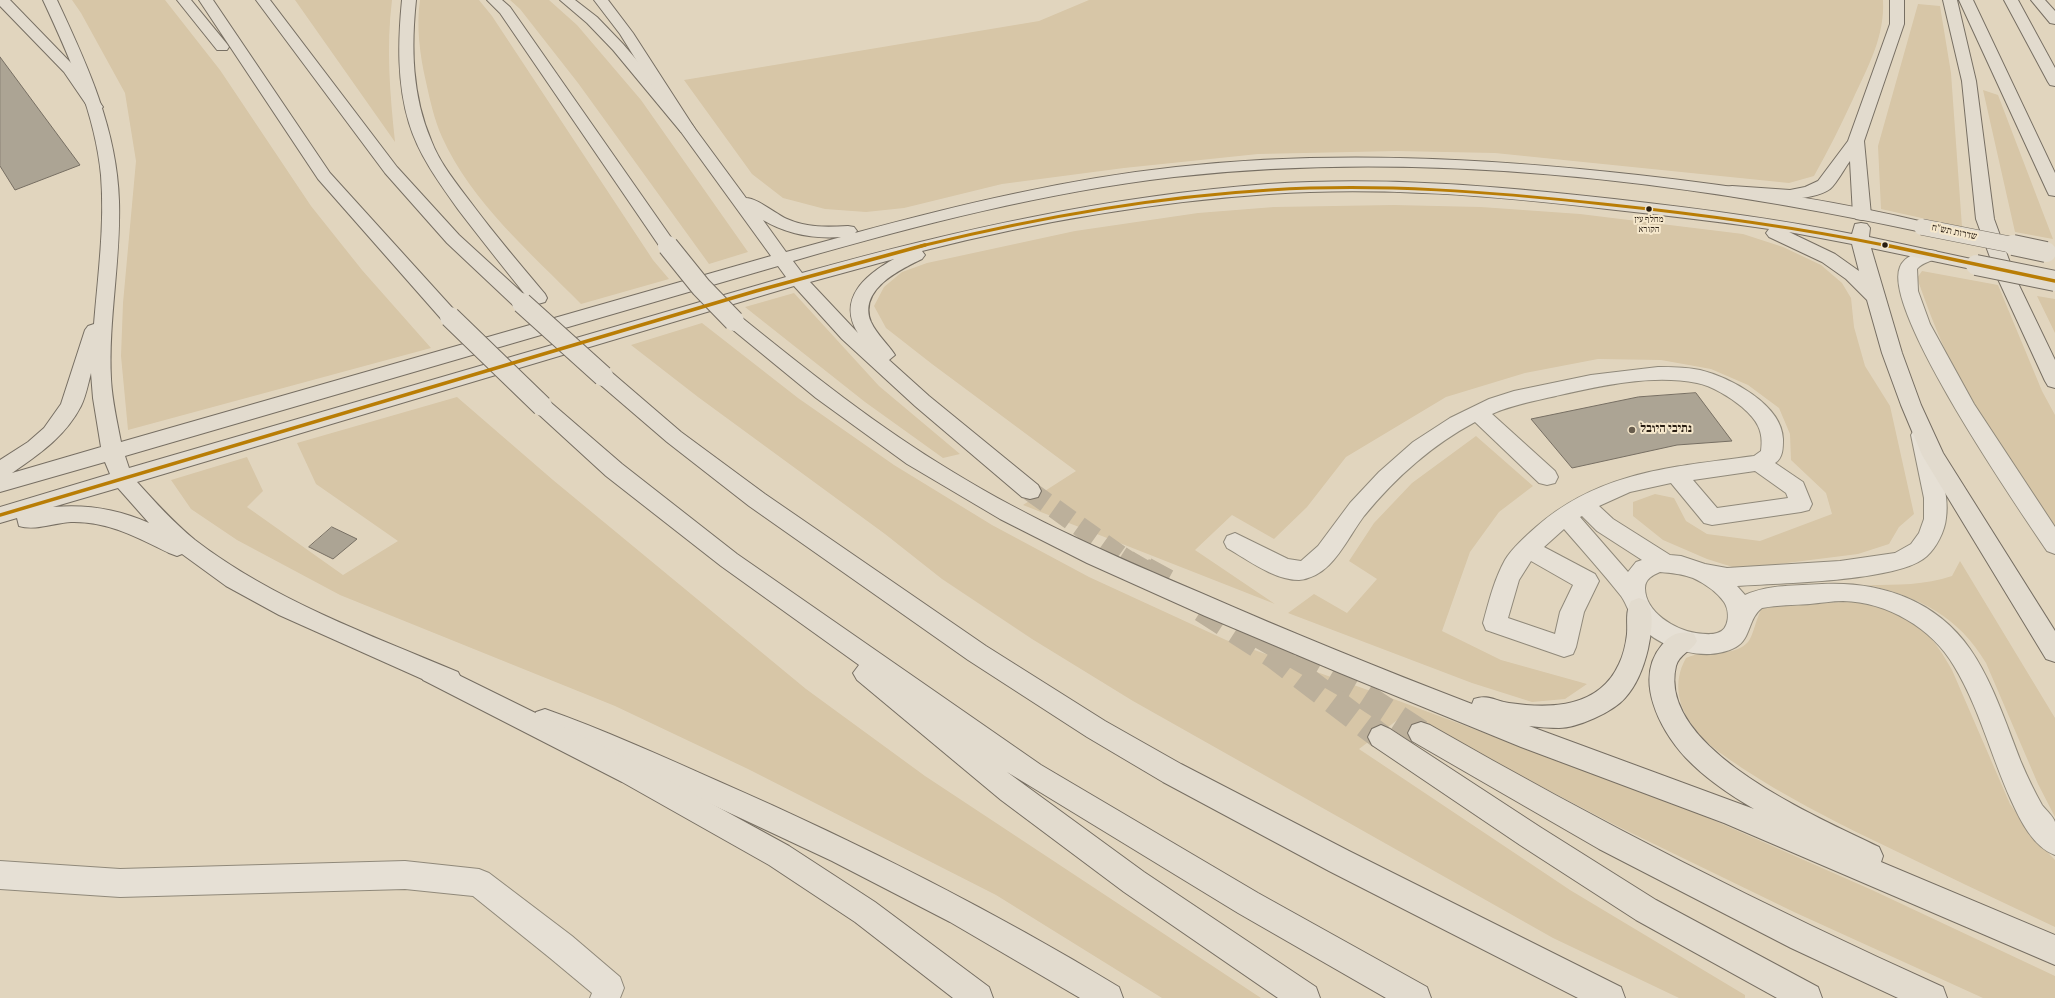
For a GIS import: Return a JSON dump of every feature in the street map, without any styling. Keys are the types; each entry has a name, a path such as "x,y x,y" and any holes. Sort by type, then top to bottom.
{"main road":[{"path":"2,0 69,69 95,107"},
{"path":"50,0 75,54 95,107 109,174 111,201 107,295 101,371 102,396 112,451 123,478 151,512 175,536 234,581 291,611 432,673 688,780 822,842 940,900 1108,998"},
{"path":"184,0 301,144"},
{"path":"206,0 301,144 324,176 450,318 542,406 614,470 729,560 1032,774 1220,887 1416,998"},
{"path":"263,0 391,170 453,239 530,300"},
{"path":"269,0 279,20"},
{"path":"409,0 405,36 407,82 411,105 423,140 450,186 530,300 596,370 674,437 757,500 977,653 1096,729 1172,773 1339,861 1610,998"},
{"path":"494,0 504,10 668,246 701,287 734,321 810,383 867,426 977,497 1044,532 1120,568 1347,664 1573,755 1700,801 1838,857 2055,949"},
{"path":"567,0 592,20 618,46 687,129 797,279 849,334 922,401 1030,491"},
{"path":"601,0 626,33 687,129"},
{"path":"735,193 765,216 779,223 816,233 860,230 924,219 1013,199 1119,180 1178,172 1264,165 1337,162 1506,167 1572,171 1732,191 1790,195 1810,191 1824,186 1856,142 1898,24 1898,0"},
{"path":"1950,0 1969,81 1985,219 2007,279 2055,380"},
{"path":"1966,0 2055,191"},
{"path":"2012,0 2055,82"},
{"path":"2038,0 2055,20"},
{"path":"1856,142 1862,215 1860,241 1892,353 1918,422 1933,455 2055,652"},
{"path":"0,515 797,279 916,246 1145,202 1272,189 1335,188 1463,190 1507,193 1728,218 1816,232 2055,281"},
{"name":"שדרות תש\"ח","path":"1732,191 1796,201 2050,253"},
{"path":"1728,218 1787,238 1836,262 1858,278 1876,301"},
{"path":"0,484 112,451 397,372 781,259 924,219"},
{"path":"922,401 870,336 863,323 859,310 860,301 871,285 879,277 903,262 968,235"},
{"path":"0,470 21,458 51,433 71,405 107,295"},
{"path":"644,493 1011,791 1134,882 1305,998"},
{"path":"0,525 56,514 89,514 107,516 141,529 206,561"},
{"path":"1347,664 1473,705 1509,714 1561,717 1588,710 1616,691 1631,666 1639,635 1636,601"},
{"path":"1685,641 1669,651 1664,662 1661,684 1673,723 1708,761 1738,784 1792,817 2055,949"},
{"path":"432,673 678,798 759,845 850,902 893,932 978,998"},
{"path":"1420,733 1500,781 1633,853 1715,895 1932,998"},
{"path":"1381,737 1530,836 1646,910 1808,998"}],"street":[{"path":"1930,255 1917,259 1908,270 1906,281 1923,330 1988,445 2055,545"},
{"path":"1235,542 1285,569 1306,570 1320,560 1352,515 1401,464 1463,419 1498,403 1556,389 1634,376 1667,374 1694,376 1715,382 1740,395 1759,412 1771,430 1773,443 1771,455 1759,463 1677,475 1625,485 1583,504 1560,519 1528,549 1514,566 1502,594 1495,623 1564,647 1572,612 1587,581 1528,549"},
{"path":"1477,412 1547,477"},
{"path":"1636,601 1634,582 1640,572 1652,566 1666,564 1684,566 1727,577 1840,570 1900,561 1919,550 1929,536 1935,519 1935,498 1918,422"},
{"path":"1677,475 1712,517 1801,504 1795,488 1759,463"},
{"path":"1583,504 1605,525 1666,564"},
{"path":"1560,519 1571,522 1636,601 1650,622 1666,633 1685,641 1704,644 1720,643 1733,636 1740,626 1741,614 1736,602 1728,591 1703,572"},
{"path":"1741,614 1753,602 1768,598 1844,592 1866,595 1888,601 1906,609 1927,622 1946,638 1962,657 1974,680 2022,795 2035,819 2055,842"},
{"path":"0,875 120,883 405,875 479,883 561,947 607,993"}],"shaded area":[{"path":"72,0 165,0 220,70 311,206 362,270 431,348 128,430 121,356 123,303 136,161 125,93 81,13"},
{"path":"295,0 392,0 389,53 390,89 395,142"},
{"path":"420,0 479,0 492,16 653,260 669,279 581,304 504,226 469,183 454,161 439,130 429,96 420,51 418,20"},
{"path":"510,0 549,0 577,25 641,100 748,252 709,264 578,83 520,9"},
{"path":"1089,0 1883,0 1883,13 1878,39 1870,63 1814,176 1789,183 1495,153 1397,151 1258,154 1124,168 1002,184 904,208 866,212 825,209 783,198 752,174 684,80 1039,21"},
{"path":"1918,4 1940,6 1951,73 1962,227 1881,209 1878,146"},
{"path":"1983,90 1998,95 2053,239 2015,232"},
{"path":"1394,205 1481,207 1580,214 1743,234 1783,247 1821,265 1842,283 1851,298 1854,327 1865,366 1890,406 1914,514 1899,527 1889,544 1858,554 1739,569 1707,559 1663,540 1633,516 1633,502 1655,494 1674,498 1686,521 1707,534 1760,541 1832,514 1826,493 1791,460 1790,434 1779,408 1748,385 1711,369 1661,360 1598,359 1525,373 1446,397 1346,457 1307,507 1274,539 1232,515 1195,550 1275,604 1023,505 1076,471 886,328 874,306 884,287 902,272 927,263 1075,231 1198,213 1274,207"},
{"path":"1922,271 1998,285 2042,391 2055,415 2055,528 1984,420 1946,352 1934,325 1917,278"},
{"path":"794,293 879,386 960,454 943,458 865,402 745,307"},
{"path":"2037,296 2055,299 2055,333"},
{"path":"702,323 798,398 894,465 992,525 1089,577 1226,640 1399,701 1695,812 1872,890 2055,976 2055,998 1983,998 1794,912 1617,826 1483,756 1423,721 1400,718 1359,749 1570,890 1745,995 1745,998 1679,998 1553,938 1133,701 1032,639 942,579 885,534 698,397 631,345"},
{"path":"457,397 553,480 806,689 925,776 1261,998 1162,998 996,895 748,769 615,706 340,595 237,540 191,509 171,480 247,457 263,491 247,507 343,575 398,541 316,484 297,443"},
{"path":"1476,436 1533,486 1499,512 1470,552 1442,631 1501,660 1587,684 1565,699 1532,702 1472,683 1288,613 1314,594 1347,613 1377,579 1349,561 1374,523 1412,483"},
{"path":"1960,561 2055,718 2055,817 2038,784 1986,663 1975,647 1950,621 1936,611 1905,596 1869,585 1911,584 1942,579 1952,576"},
{"path":"1855,602 1900,615 1916,624 1931,639 1946,659 2010,804 2032,836 2055,860 2055,927 1858,833 1791,798 1742,768 1718,751 1701,736 1690,722 1681,704 1678,686 1679,677 1686,658 1701,653 1732,651 1743,646 1750,639 1762,608"}],"building":[{"path":"0,57 80,165 15,190 0,166"},
{"name":"נתיבי היובל","path":"1696,393 1732,441 1677,445 1572,468 1531,419 1638,397"},
{"path":"332,527 357,539 333,559 309,547"}],"tunnel":[{"path":"1030,491 1121,556 1147,571"},
{"path":"1121,556 1144,571"},
{"path":"1142,570 1158,580"},
{"path":"1145,570 1167,582"},
{"path":"1202,609 1273,655 1381,737"},
{"path":"1261,636 1358,692 1421,733"}],"transit line":[{"path":"0,515 756,291 840,268 924,246 1010,226 1095,210 1182,198 1269,190 1351,187 1432,189 1514,195 1651,209 1790,227 2055,281"}],"place":[{"name":"מחלף עין הקורא","path":"1649,209"},
{"name":"נתיבי היובל","path":"1632,430"}]}
